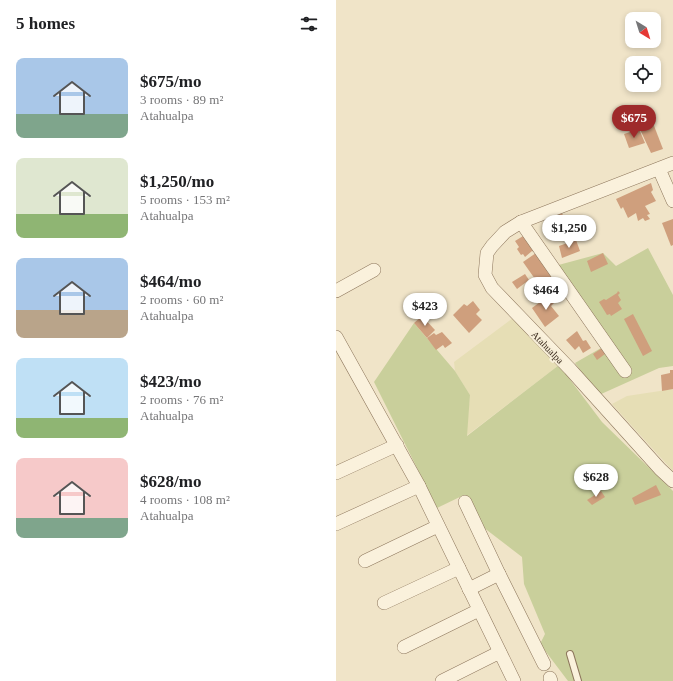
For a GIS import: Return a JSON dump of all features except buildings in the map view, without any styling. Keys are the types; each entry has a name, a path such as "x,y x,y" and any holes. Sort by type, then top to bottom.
{"street":[{"name":"Atahualpa","path":"673,163 521,222 505,232 487,253 485,275 492,288 570,369 660,469 673,481"},
{"path":"659,169 673,201"},
{"path":"521,222 625,371"},
{"path":"336,291 374,270"},
{"path":"336,337 419,486 514,681"},
{"path":"336,473 397,445"},
{"path":"336,524 419,486"},
{"path":"465,502 544,664"},
{"path":"365,561 438,526"},
{"path":"384,604 459,568"},
{"path":"469,589 499,574"},
{"path":"404,647 479,610"},
{"path":"442,681 500,653"}],"lane":[{"path":"570,654 578,681"}],"shaded area":[{"path":"513,318 559,365 466,436 470,395 455,371 454,362"},
{"path":"673,389 673,471 612,404 627,396"}],"green space":[{"path":"648,248 673,295 673,366 659,368 599,395 575,363 601,348 551,267 603,253 616,266"},
{"path":"414,323 455,371 470,395 467,436 559,365 602,422 673,491 673,681 568,681 540,644 545,634 524,584 522,557 479,524 464,495 437,508 374,382"}]}
